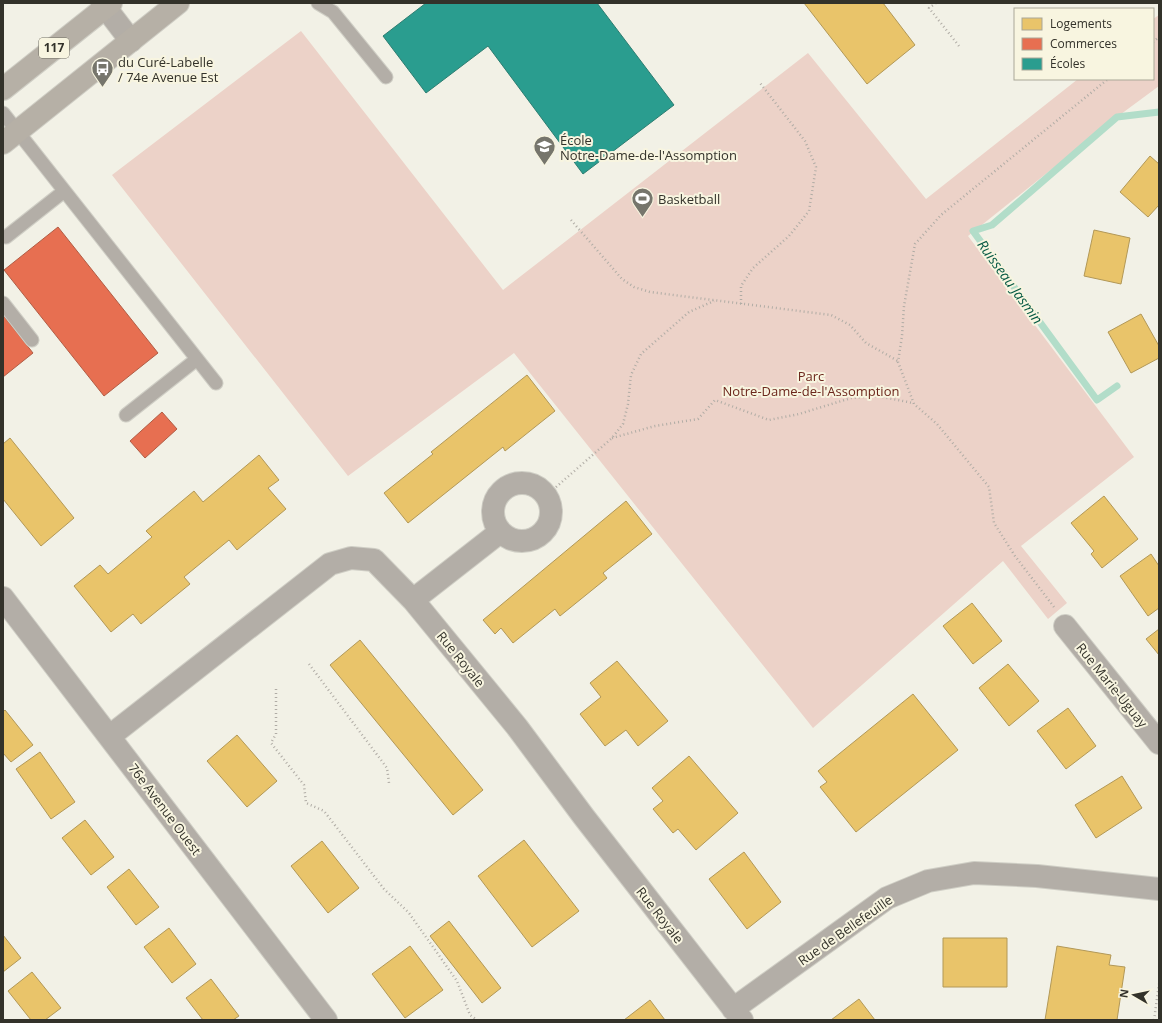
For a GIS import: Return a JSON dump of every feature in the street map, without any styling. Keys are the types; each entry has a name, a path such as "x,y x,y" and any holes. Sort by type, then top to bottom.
{"main road":[{"path":"10,138 178,3"},
{"name":"117","path":"3,89 106,4"}],"street":[{"path":"106,4 131,41"},
{"path":"519,482 529,483 542,490 547,495 551,505 552,515 549,525 542,534 529,541 518,542 500,532 494,522 492,511 494,501 500,492 508,486 519,482"},
{"path":"413,600 500,532"},
{"name":"Rue Royale","path":"110,736 330,564 351,558 374,560 413,600 517,727 584,817 737,1015"},
{"name":"76e Avenue Ouest","path":"3,598 326,1020"},
{"name":"Rue Marie-Uguay","path":"1065,626 1159,743"},
{"name":"Rue de Bellefeuille","path":"737,1015 887,898 928,881 981,874 1037,876 1159,889"}],"lane":[{"path":"318,3 333,12 386,77"},
{"path":"3,113 10,138 64,192 216,383"},
{"path":"6,237 64,192"},
{"path":"3,303 32,340"},
{"path":"126,415 197,359"}],"path":[{"path":"936,3 929,8 958,46"},
{"path":"1065,626 1049,598 1015,556 994,522 989,486 937,424 914,404 898,362 902,336 904,306 915,244 941,215 1107,80"},
{"path":"741,304 741,286 753,268 789,236 810,211 816,167 805,141 760,83"},
{"path":"571,220 622,278 634,287 650,292 831,315 850,325 866,343 898,362"},
{"path":"547,495 612,438 623,424 628,404 631,375 641,354 689,312 715,300"},
{"path":"612,438 654,426 698,419 715,400 769,420 799,414 851,398 877,396 914,404"},
{"path":"309,664 387,768 389,783"},
{"path":"276,689 276,734 271,743 304,785 306,803 324,811 384,889 409,913 457,981 470,1015 477,1020"},
{"path":"1154,1020 1159,984"}],"green space":[{"name":"Parc Notre-Dame-de-l'Assomption","path":"1159,15 1159,86 1117,117 968,236 1134,457 1021,546 1067,603 1048,619 1003,561 813,728 514,353 348,476 112,175 301,31 503,290 808,53 926,199 1077,80 1154,80 1154,18"}],"building: Logements":[{"path":"804,3 883,3 915,45 867,84"},
{"path":"1150,156 1159,164 1159,205 1148,217 1120,192"},
{"path":"1094,230 1130,238 1121,284 1084,276"},
{"path":"1141,314 1159,346 1159,358 1131,373 1108,332"},
{"path":"527,375 555,411 505,451 503,447 408,523 384,493 433,454 431,452"},
{"path":"10,438 74,518 41,546 3,499 3,444"},
{"path":"259,455 279,480 268,488 286,509 237,550 229,540 184,577 190,584 141,624 133,614 111,632 74,586 100,565 108,574 152,537 146,531 194,491 203,502"},
{"path":"1104,496 1138,539 1102,568 1091,554 1094,551 1071,523"},
{"path":"626,501 652,534 603,573 607,578 560,616 555,609 513,643 501,628 495,634 483,620"},
{"path":"1151,554 1159,566 1159,608 1148,616 1120,576"},
{"path":"972,603 1002,641 973,664 943,626"},
{"path":"1159,629 1159,655 1146,639"},
{"path":"360,640 483,790 453,815 330,665"},
{"path":"617,661 668,721 638,746 626,730 605,746 580,714 601,697 590,683"},
{"path":"1008,664 1039,701 1009,726 979,688"},
{"path":"913,694 958,750 856,832 820,787 827,782 818,771"},
{"path":"1068,708 1096,746 1066,769 1037,731"},
{"path":"5,710 33,745 11,762 3,753 3,712"},
{"path":"237,735 277,781 247,807 207,761"},
{"path":"40,752 75,802 51,819 16,769"},
{"path":"689,756 738,813 696,850 678,829 673,833 653,809 663,801 652,788"},
{"path":"1122,776 1142,808 1096,838 1075,805"},
{"path":"85,820 114,857 91,875 62,838"},
{"path":"524,840 579,911 532,947 478,876"},
{"path":"322,841 359,888 328,913 291,866"},
{"path":"744,852 781,902 747,929 709,879"},
{"path":"129,869 159,907 136,925 107,887"},
{"path":"449,921 501,988 482,1003 430,936"},
{"path":"169,928 196,964 172,983 144,947"},
{"path":"3,935 21,958 3,972"},
{"path":"943,938 1007,938 1007,987 943,987"},
{"path":"410,946 443,990 405,1018 372,974"},
{"path":"1057,946 1111,955 1109,965 1125,967 1117,1020 1045,1020"},
{"path":"32,972 61,1008 45,1020 31,1020 8,991"},
{"path":"211,979 239,1016 233,1020 203,1020 186,998"},
{"path":"859,999 875,1020 831,1020"},
{"path":"650,1000 665,1020 624,1020"}],"building: Commerces":[{"path":"58,227 158,353 104,396 4,270"},
{"path":"3,315 33,353 3,377"},
{"path":"162,412 177,429 145,458 130,441"}],"building: Écoles":[{"path":"426,3 597,3 674,105 583,174 488,46 426,93 383,36"}],"waterway":[{"name":"Ruisseau Jasmin","path":"1117,386 1097,400 973,231 992,225 1117,117 1159,112"}],"place":[{"name":"du Curé-Labelle / 74e Avenue Est","path":"102,88"},
{"name":"École Notre-Dame-de-l'Assomption","path":"545,166"},
{"name":"Basketball","path":"642,218"}]}
